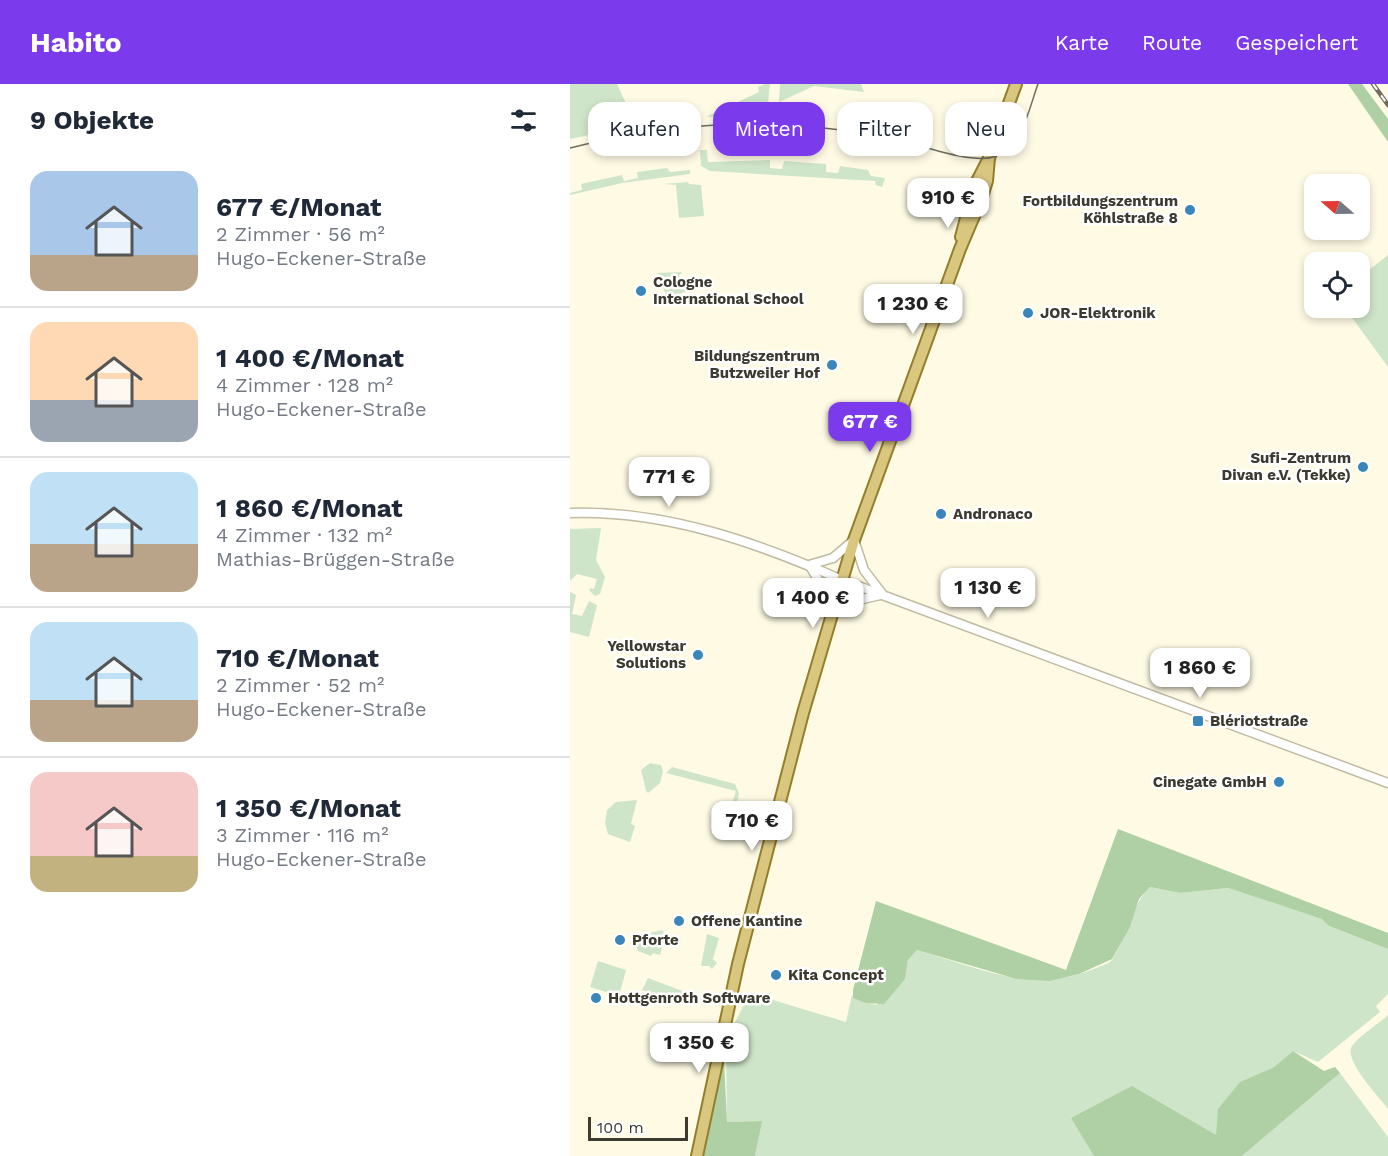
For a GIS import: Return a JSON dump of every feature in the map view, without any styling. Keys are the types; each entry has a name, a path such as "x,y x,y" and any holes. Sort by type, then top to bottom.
{"main road":[{"path":"698,1156 746,930 799,728 842,580 854,540 960,249 971,197 989,158 1016,84"}],"street":[{"path":"570,513 674,522 761,546 842,580 1388,783"},
{"path":"809,565 833,558 854,540 859,549 862,566 883,595"},
{"path":"809,565 828,597 832,614 850,602 883,595"}],"green space":[{"path":"570,84 617,84 625,102 588,102 588,135 570,139"},
{"path":"770,84 768,102 738,102 759,92 758,87"},
{"path":"780,84 861,84 864,92 814,86 779,102"},
{"path":"1348,84 1362,84 1388,119 1388,142"},
{"path":"701,150 707,150 708,162 770,160 770,168 782,169 784,161 826,164 826,172 838,173 840,166 868,170 871,176 885,178 882,187 876,185 875,181 710,171 701,166"},
{"path":"667,168 670,172 690,170 690,174 622,183 570,195 570,193 582,190 581,184 622,175 624,181 638,178 637,172"},
{"path":"688,182 701,185 704,216 679,218 676,185 664,184"},
{"path":"1388,255 1388,367 1352,318 1370,318 1370,269"},
{"path":"682,272 679,276 680,280 685,279 692,294 689,290 672,297 674,302 668,299 657,273"},
{"path":"601,528 596,560 605,577 600,594 595,596 589,590 594,589 597,579 577,574 570,581 570,529"},
{"path":"570,592 576,595 572,614 582,616 589,601 597,605 589,637 570,632"},
{"path":"650,763 661,765 663,771 660,783 648,793 641,770"},
{"path":"672,767 735,784 739,794 735,808 730,811 736,791 666,773"},
{"path":"637,800 631,824 635,826 630,842 608,834 605,823 607,810 616,802"},
{"path":"1118,829 1388,933 1388,949 1329,926 1322,919 1228,888 1180,893 1150,887 1139,899 1130,927 1112,959 1079,974 1050,981 1017,979 917,950 908,960 905,979 884,1004 866,1003 853,998 853,990 876,901 1066,970"},
{"path":"1150,887 1180,893 1228,888 1323,919 1329,926 1388,949 1388,994 1376,1006 1380,1012 1318,1062 1293,1051 1274,1067 1241,1082 1216,1136 1071,1117 1094,1156 755,1156 761,1121 727,1122 726,1040 750,993 846,1022 852,995 854,998 876,1005 905,979 908,960 917,950 982,970 1025,979 1068,977 1102,966 1112,960 1138,903"},
{"path":"662,930 667,936 681,939 680,945 664,941 660,955 653,953 651,956 638,951 633,937"},
{"path":"707,934 719,938 713,959 717,963 712,969 709,966 701,966"},
{"path":"598,961 626,970 619,996 590,987"},
{"path":"648,978 685,992 685,1003 642,990"},
{"path":"1388,1015 1388,1109 1357,1069 1351,1052 1355,1042"},
{"path":"1293,1051 1324,1071 1335,1067 1340,1073 1242,1156 1094,1156 1071,1118 1132,1086 1216,1135 1218,1109 1240,1082 1274,1067"},
{"path":"724,1060 727,1122 762,1121 755,1156 703,1156"},
{"path":"1340,1073 1388,1137 1388,1156 1242,1156"}],"tram line":[{"path":"570,148 661,130 752,124 823,128 861,133 890,138 944,153 986,158 996,156 1013,144 1024,125 1038,84"}],"railway":[{"path":"1373,84 1388,105"}],"place":[{"name":"Fortbildungszentrum Köhlstraße 8","path":"1190,210"},
{"name":"Cologne International School","path":"641,291"},
{"name":"JOR-Elektronik","path":"1028,313"},
{"name":"Bildungszentrum Butzweiler Hof","path":"832,365"},
{"name":"Sufi-Zentrum Divan e.V. (Tekke)","path":"1363,467"},
{"name":"Andronaco","path":"941,514"},
{"name":"Yellowstar Solutions","path":"698,655"},
{"name":"Blériotstraße","path":"1198,721"},
{"name":"Cinegate GmbH","path":"1279,782"},
{"name":"Offene Kantine","path":"679,921"},
{"name":"Pforte","path":"620,940"},
{"name":"Kita Concept","path":"776,975"},
{"name":"Hottgenroth Software","path":"596,998"}]}
